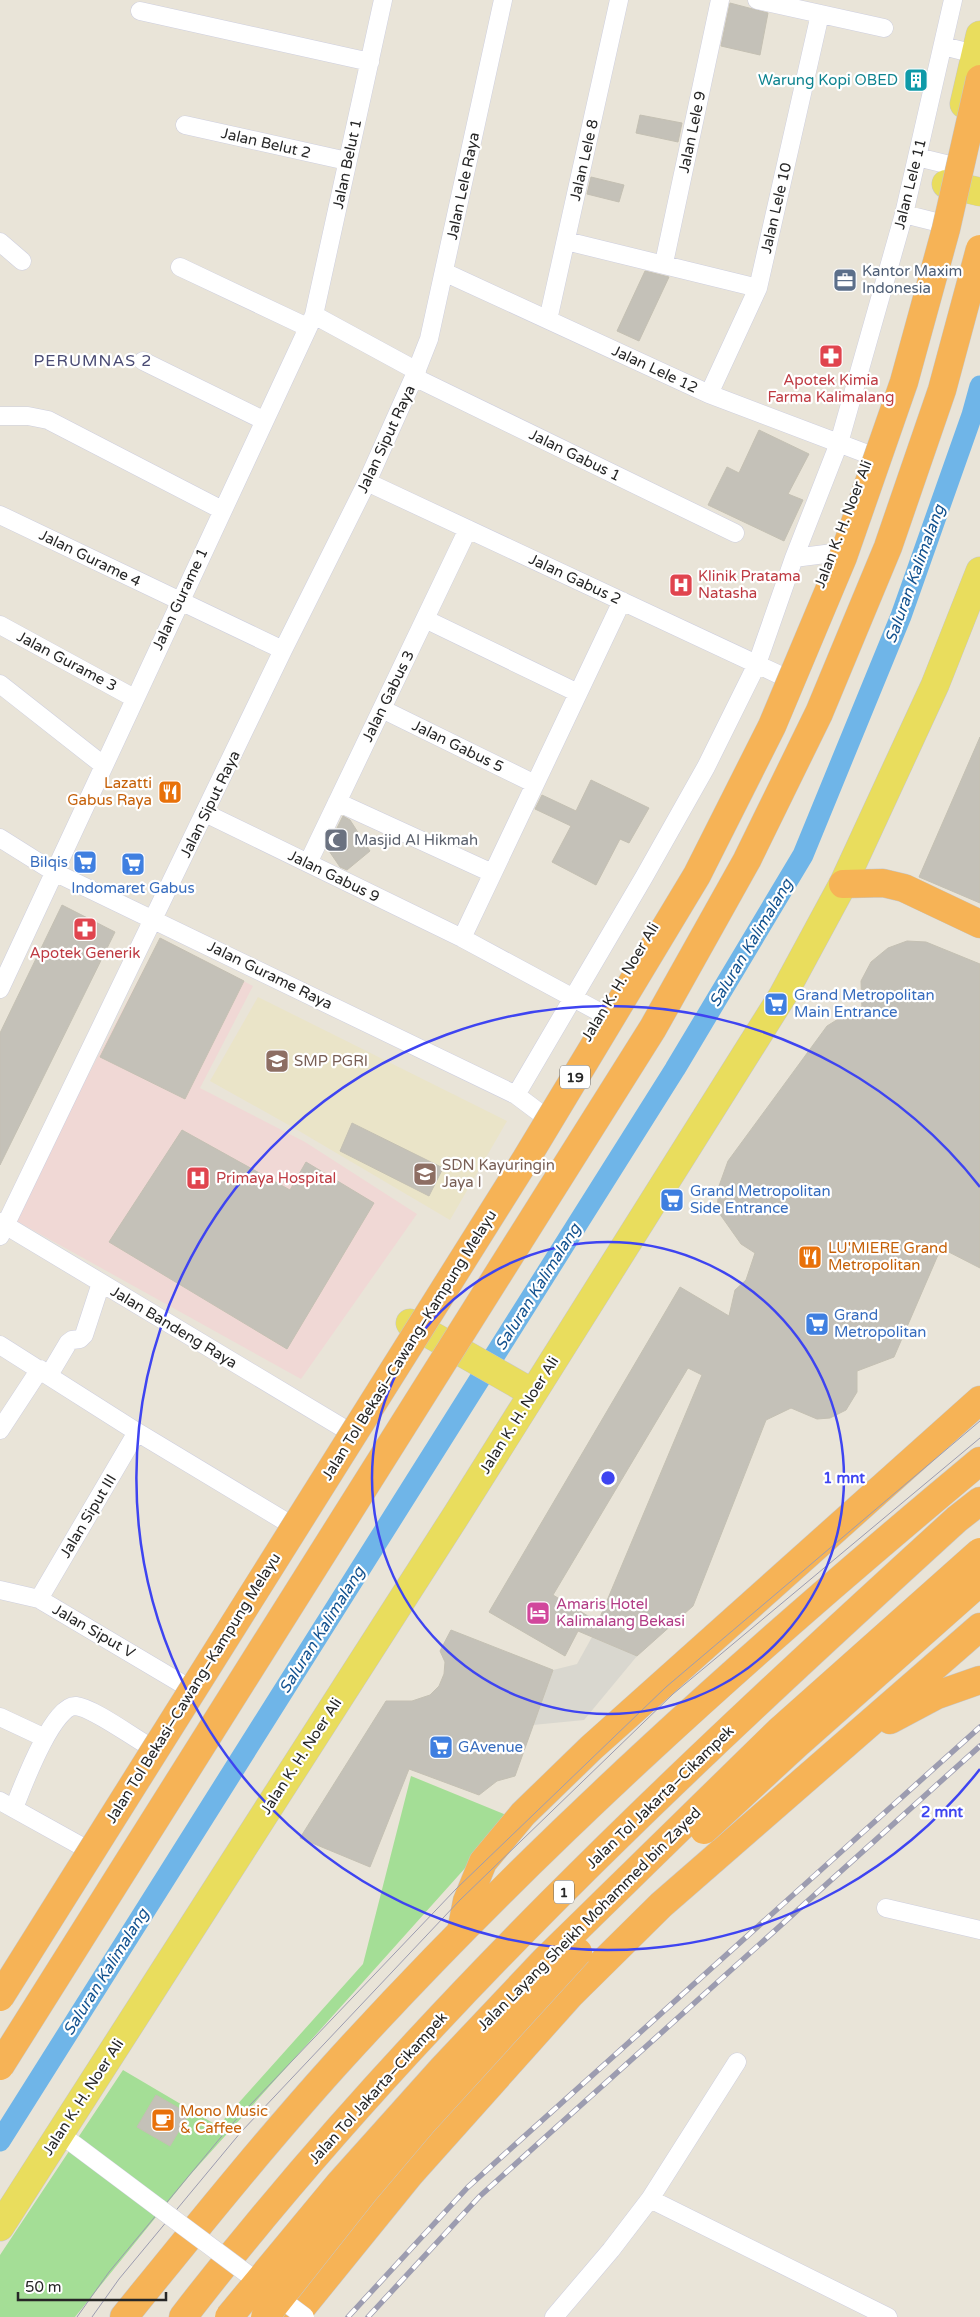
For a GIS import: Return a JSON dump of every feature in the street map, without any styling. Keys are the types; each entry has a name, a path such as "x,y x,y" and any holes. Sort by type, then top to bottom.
{"highway":[{"name":"Jalan Tol Bekasi–Cawang–Kampung Melayu","path":"0,1996 526,1159 697,875 772,726 843,557 904,382 946,229 979,56"},
{"name":"19","path":"0,2066 647,1036 747,860 819,713 888,547 942,390 980,249"},
{"path":"844,884 884,882 904,888 980,924"},
{"path":"461,1932 467,1901 483,1862 523,1814 591,1748 980,1400"},
{"path":"124,2317 270,2138 336,2064 536,1856 712,1693 980,1461"},
{"name":"Jalan Tol Jakarta–Cikampek","path":"183,2317 274,2205 447,2010 626,1828 749,1710 957,1519 980,1501"},
{"name":"Jalan Layang Sheikh Mohammed bin Zayed","path":"229,2317 340,2183 443,2068 545,1960 779,1731 980,1552"},
{"name":"Jalan Layang Sheikh Mohammed bin Zayed","path":"265,2317 363,2193 570,1960 788,1752 980,1582"},
{"path":"294,2317 410,2174 570,1996 661,1905 772,1806 980,1627"},
{"path":"772,1806 895,1718 937,1695 980,1680"}],"main road":[{"name":"Jalan K. H. Noer Ali","path":"0,1972 348,1431 414,1317 602,1014 725,797 782,676 834,553 870,455 936,222 979,56"},
{"path":"948,174 980,192"},
{"name":"Jalan K. H. Noer Ali","path":"0,2227 528,1383 783,995 844,884 935,685 980,571"},
{"path":"414,1317 528,1383"}],"street":[{"name":"Jalan Belut 1","path":"310,321 383,0"},
{"name":"Jalan Lele Raya","path":"416,374 429,339 503,0"},
{"name":"Jalan Lele 8","path":"548,320 619,0"},
{"name":"Jalan Lele 9","path":"664,263 720,0"},
{"path":"757,0 884,28"},
{"name":"Jalan Lele 11","path":"516,1095 574,998 706,767 757,664 794,558 839,443 904,214 953,0"},
{"path":"140,11 370,62"},
{"name":"Jalan Lele 10","path":"709,394 758,288 820,14"},
{"path":"943,46 979,56"},
{"name":"Jalan Belut 2","path":"185,125 347,162"},
{"path":"917,158 948,174"},
{"path":"904,214 936,222"},
{"path":"566,241 664,263 758,288"},
{"path":"0,242 22,261"},
{"name":"Jalan Gabus 1","path":"180,267 310,321 735,533"},
{"name":"Jalan Lele 12","path":"444,272 709,394 870,455"},
{"name":"Jalan Gurame 1","path":"1,982 310,321"},
{"path":"143,362 264,420"},
{"name":"Jalan Siput Raya","path":"2,1228 155,919 283,650 367,482 416,374"},
{"path":"0,416 28,416 48,420 222,510"},
{"name":"Jalan Gabus 2","path":"367,482 782,676"},
{"name":"Jalan Gurame 4","path":"0,515 283,650"},
{"name":"Jalan Gabus 3","path":"308,863 468,529"},
{"path":"794,558 834,553"},
{"path":"462,938 622,601"},
{"path":"424,620 578,693"},
{"name":"Jalan Gurame 3","path":"0,625 134,698"},
{"path":"0,684 103,766"},
{"name":"Jalan Gabus 5","path":"382,709 535,784"},
{"path":"337,802 492,873"},
{"name":"Jalan Gabus 9","path":"206,813 462,938 602,1014"},
{"name":"Jalan Gurame Raya","path":"0,838 54,872 155,919 516,1095 540,1112"},
{"name":"Jalan Bandeng Raya","path":"2,1228 101,1283 348,1431"},
{"path":"0,1430 68,1343 72,1340 80,1339 84,1335 101,1283"},
{"path":"0,1345 137,1432 288,1523"},
{"name":"Jalan Siput III","path":"39,1599 137,1432"},
{"name":"Jalan Siput V","path":"0,1590 39,1599 184,1685"},
{"path":"81,1846 7,1804 21,1791 43,1742 60,1714 68,1707 75,1706 86,1709 147,1746"},
{"path":"0,1717 43,1742"},
{"path":"886,1908 980,1930"},
{"path":"554,2317 611,2250 650,2199 737,2062"},
{"path":"59,2133 305,2317"},
{"path":"650,2199 888,2317"}],"shaded area":[{"name":"Primaya Hospital","path":"160,938 253,986 200,1088 305,1142 417,1214 301,1379 13,1219"},
{"name":"SDN Kayuringin Jaya I","path":"258,997 507,1121 450,1220 210,1081"},
{"path":"592,1637 637,1656 584,1720 533,1725 553,1670 577,1664"}],"green space":[{"path":"411,1776 511,1817 190,2175 75,2317 0,2317 0,2255 123,2070 218,2126 363,1964"}],"building":[{"path":"730,3 768,13 760,55 721,46"},
{"name":"Warung Kopi OBED","path":"910,71 925,75 922,90 907,86"},
{"path":"640,115 682,123 678,142 636,133"},
{"path":"591,177 624,185 619,202 587,194"},
{"path":"645,271 669,277 639,341 617,331"},
{"path":"759,430 809,454 788,494 803,500 784,541 708,505 727,467 739,473"},
{"path":"980,737 980,903 919,877"},
{"path":"591,780 649,808 629,843 620,839 596,885 552,862 571,826 535,809 542,795 576,811"},
{"path":"343,816 350,820 370,851 347,870 340,867 327,848"},
{"path":"62,905 115,932 0,1165 0,1033"},
{"path":"160,938 244,981 185,1099 100,1057"},
{"name":"Grand Metropolitan","path":"907,941 926,942 980,964 980,1268 941,1248 894,1357 857,1371 857,1392 846,1410 830,1418 817,1419 791,1408 766,1420 693,1606 637,1656 578,1631 565,1656 489,1612 680,1287 729,1316 735,1290 746,1280 755,1253 741,1244 717,1210 719,1186 728,1161 827,1026 843,1016 862,1009 861,981 871,962 888,948","holes":["688,1368 702,1375 598,1622 553,1595"]},
{"path":"352,1123 443,1168 429,1196 340,1151"},
{"path":"182,1130 290,1190 306,1162 374,1203 287,1349 109,1242"},
{"name":"GAvenue","path":"451,1630 553,1670 515,1776 497,1781 479,1795 409,1769 370,1867 300,1838 386,1701 412,1701 430,1695 439,1686 444,1674 445,1662 440,1651"},
{"name":"Mono Music & Caffee","path":"156,2095 189,2114 170,2146 137,2127"}],"waterway":[{"name":"Saluran Kalimalang","path":"0,2141 675,1069 803,855 901,616 972,415 980,386"}],"tram line":[{"path":"77,2317 109,2272 231,2125 456,1889 666,1687 980,1421"},
{"path":"92,2317 119,2279 241,2132 460,1900 673,1694 980,1438"}],"railway":[{"path":"348,2317 468,2187 980,1727"},
{"path":"368,2317 480,2196 980,1746"}],"place":[{"name":"Warung Kopi OBED","path":"916,80"},
{"name":"Kantor Maxim Indonesia","path":"845,280"},
{"name":"Apotek Kimia Farma Kalimalang","path":"831,356"},
{"name":"Klinik Pratama Natasha","path":"681,585"},
{"name":"Lazatti Gabus Raya","path":"170,792"},
{"name":"Masjid Al Hikmah","path":"336,840"},
{"name":"Bilqis","path":"85,862"},
{"name":"Indomaret Gabus","path":"133,864"},
{"name":"Apotek Generik","path":"85,929"},
{"name":"Grand Metropolitan Main Entrance","path":"776,1004"},
{"name":"SMP PGRI","path":"277,1061"},
{"name":"SDN Kayuringin Jaya I","path":"425,1174"},
{"name":"Primaya Hospital","path":"198,1178"},
{"name":"Grand Metropolitan Side Entrance","path":"672,1200"},
{"name":"LU'MIERE Grand Metropolitan","path":"810,1257"},
{"name":"Grand Metropolitan","path":"817,1324"},
{"name":"Amaris Hotel Kalimalang Bekasi","path":"538,1613"},
{"name":"GAvenue","path":"441,1747"},
{"name":"Mono Music & Caffee","path":"163,2120"}],"district":[{"name":"PERUMNAS 2","path":"93,361"}]}
